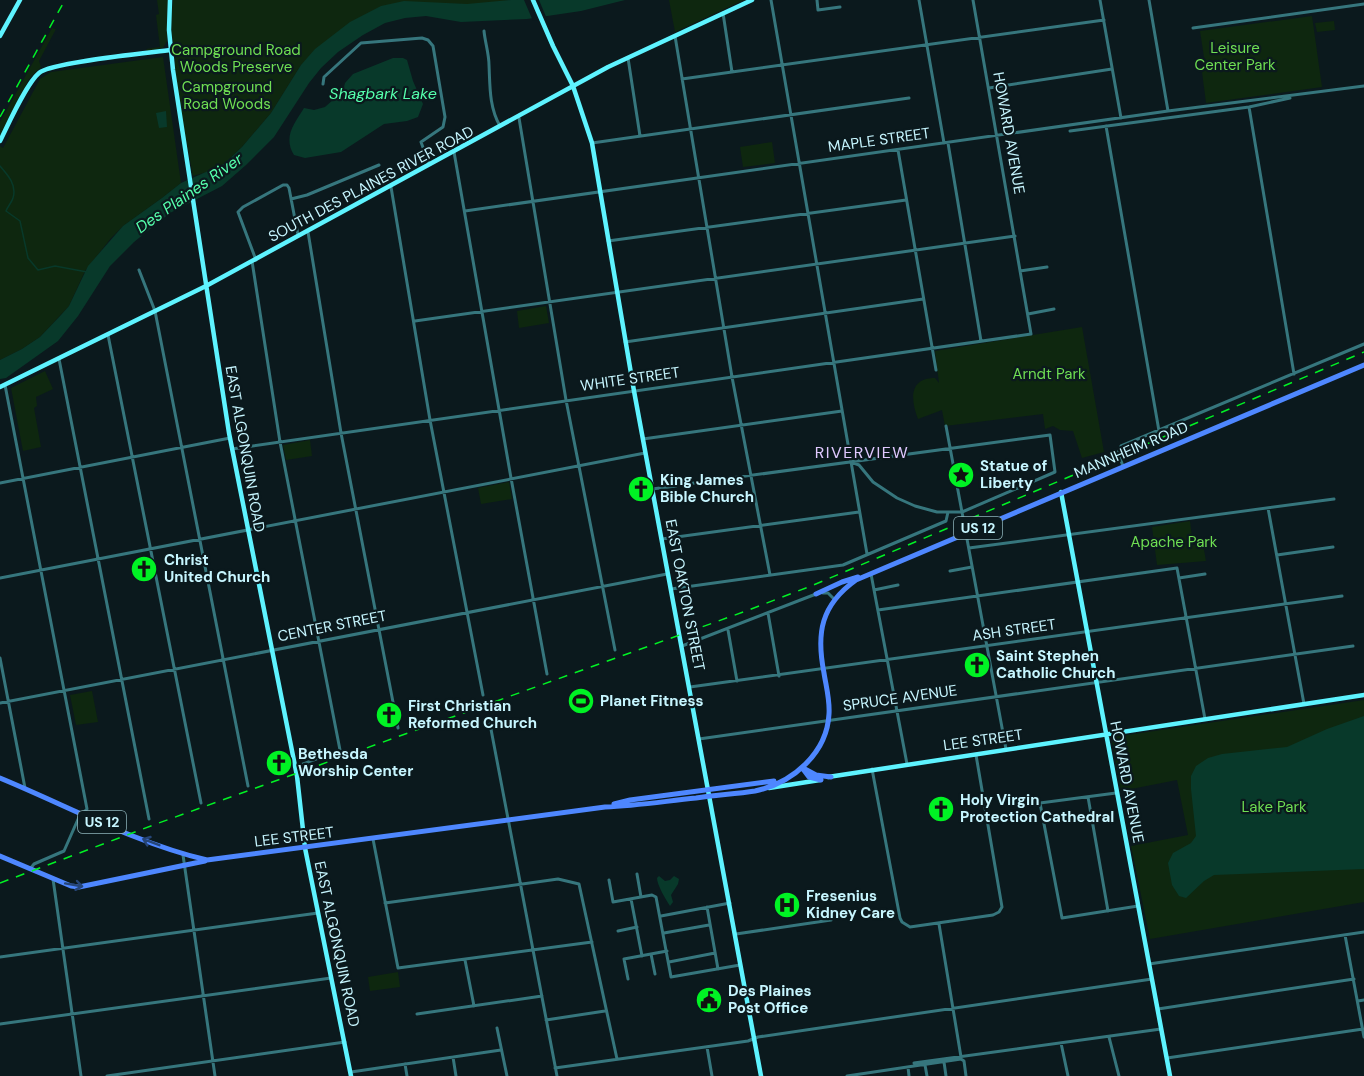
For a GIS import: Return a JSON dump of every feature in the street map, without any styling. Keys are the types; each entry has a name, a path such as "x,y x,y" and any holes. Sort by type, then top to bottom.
{"main road":[{"path":"0,36 20,0"},
{"name":"EAST ALGONQUIN ROAD","path":"170,0 171,50 230,438 295,767 305,848 351,1074"},
{"name":"EAST OAKTON STREET","path":"533,0 573,86 592,143 645,453 761,1076"},
{"name":"SOUTH DES PLAINES RIVER ROAD","path":"2,386 206,286 628,57 752,0"},
{"path":"0,141 31,82 43,69 171,50"},
{"name":"MANNHEIM ROAD","path":"784,780 811,760 825,736 829,698 823,669 820,635 827,613 848,586 868,574 1364,365"},
{"name":"HOWARD AVENUE","path":"1061,492 1170,1076"},
{"path":"816,594 851,578 868,574"},
{"name":"LEE STREET","path":"0,778 183,855 207,860 605,807 630,800 757,790 907,764 1364,694"},
{"path":"803,768 816,775 831,777"},
{"path":"803,768 806,775 820,780"},
{"name":"LEE STREET","path":"709,793 784,780"},
{"name":"US 12","path":"757,790 784,780"},
{"name":"US 12","path":"0,856 70,886 84,887 207,860"}],"street":[{"path":"771,0 867,554"},
{"path":"816,0 818,10 840,7"},
{"path":"920,0 981,341"},
{"name":"HOWARD AVENUE","path":"974,0 1031,334"},
{"path":"1101,0 1121,118"},
{"path":"1149,0 1168,111"},
{"path":"1193,28 1364,4"},
{"path":"723,13 732,72"},
{"path":"682,80 1104,20"},
{"path":"483,32 489,65 493,112 501,127"},
{"path":"675,36 732,377 770,575"},
{"path":"323,84 324,77 361,44 422,38 428,40 433,46 445,117 443,127 421,142 430,165"},
{"path":"628,57 640,136"},
{"path":"989,88 1112,69"},
{"name":"MAPLE STREET","path":"465,211 1168,111 1364,86"},
{"name":"MAPLE STREET","path":"1070,131 1249,107 1297,96"},
{"path":"592,143 909,98"},
{"path":"1249,107 1294,374"},
{"path":"519,118 566,400 615,651"},
{"path":"1106,126 1159,430"},
{"path":"898,150 936,370"},
{"path":"454,152 547,674"},
{"path":"291,199 307,195 379,165"},
{"path":"295,767 339,750 280,442 254,260 238,212 285,184 288,186 298,237"},
{"path":"392,187 430,420 483,695"},
{"path":"608,241 906,200"},
{"path":"308,232 341,433 398,728"},
{"path":"415,321 1015,236"},
{"path":"1020,271 1047,267"},
{"path":"139,270 155,311 198,540 248,786"},
{"path":"625,342 923,299"},
{"path":"1028,314 1054,309"},
{"name":"WHITE STREET","path":"232,449 1031,334"},
{"path":"108,335 201,803"},
{"path":"1123,466 1118,453 1121,446 1364,344"},
{"path":"59,359 149,819"},
{"path":"2,386 23,478 87,809 79,818 64,851 34,864 30,869"},
{"path":"643,439 842,411"},
{"path":"946,426 1006,749"},
{"path":"687,484 1050,435 1055,472 962,512 948,512 905,503 873,482 858,465 851,462"},
{"path":"0,483 230,438"},
{"path":"0,578 645,453"},
{"path":"652,489 676,486"},
{"path":"969,548 1334,499"},
{"path":"1268,507 1304,704"},
{"path":"662,539 859,512"},
{"path":"671,589 843,565 946,521 948,512"},
{"path":"1277,555 1333,547"},
{"path":"950,571 972,567"},
{"path":"878,609 1177,568 1205,719"},
{"name":"CENTER STREET","path":"0,703 668,574"},
{"path":"868,574 878,609 907,764"},
{"path":"1179,578 1205,574"},
{"path":"874,590 898,585"},
{"path":"682,646 816,594 827,592 835,601"},
{"name":"ASH STREET","path":"690,687 1342,596"},
{"path":"768,613 780,676"},
{"path":"728,629 737,681"},
{"name":"SPRUCE AVENUE","path":"699,739 1353,646"},
{"path":"0,658 25,788"},
{"path":"490,724 557,1076"},
{"path":"872,770 900,918 910,927 939,924 993,915 1000,910 1002,903 975,754"},
{"path":"1117,793 1040,802 1062,918 1138,906"},
{"path":"1088,797 1108,911"},
{"path":"373,839 398,968 592,942"},
{"path":"183,855 215,1076"},
{"path":"637,874 641,897"},
{"path":"53,879 81,1076"},
{"path":"385,903 558,879 577,882 581,886 605,1011 609,1018 617,1060"},
{"path":"609,880 613,902 656,897 671,977 741,965"},
{"path":"631,899 642,956"},
{"path":"661,916 729,903"},
{"path":"707,908 718,969"},
{"path":"0,957 318,913"},
{"path":"736,934 831,920"},
{"path":"664,933 710,924"},
{"path":"939,924 961,1057"},
{"path":"618,931 637,927"},
{"path":"1149,964 1364,932"},
{"path":"1345,935 1364,1037"},
{"path":"628,979 624,959 667,951"},
{"path":"669,962 715,953"},
{"path":"651,954 655,974"},
{"path":"465,960 474,1006"},
{"path":"0,1024 332,978"},
{"path":"1158,1010 1354,979"},
{"path":"555,1068 1152,980"},
{"path":"417,1014 542,996"},
{"path":"1358,1001 1364,1000"},
{"path":"546,1020 605,1011"},
{"path":"497,1028 507,1076"},
{"path":"914,1064 1161,1029"},
{"path":"1167,1058 1362,1029"},
{"path":"1109,1036 1119,1076"},
{"path":"107,1076 345,1042"},
{"path":"1061,1043 1068,1076"},
{"path":"707,1047 712,1076"},
{"path":"351,1074 501,1050"},
{"path":"453,1057 456,1076"},
{"path":"847,1076 964,1060 966,1076"},
{"path":"944,1062 946,1076"},
{"path":"405,1064 407,1076"},
{"path":"925,1065 927,1076"},
{"path":"908,1067 909,1076"},
{"path":"887,1070 888,1076"}],"green space":[{"path":"157,0 168,0 167,41 163,48 148,51 146,49 160,47 156,15 159,14"},
{"name":"Campground Road Woods","path":"173,0 511,0 476,4 404,4 369,13 301,65 271,113 224,164 193,176 176,74 176,52 172,27"},
{"path":"669,0 744,0 675,32"},
{"name":"Leisure Center Park","path":"1312,16 1322,87 1206,103 1202,72 1206,70 1200,31"},
{"path":"1334,21 1335,30 1317,32 1315,23"},
{"path":"52,28 56,29 39,61 41,67 29,79 0,136 0,122"},
{"path":"163,57 181,183 123,226 111,238 85,271 69,306 40,337 0,360 0,146 3,148 40,79 51,72"},
{"path":"772,142 775,163 743,167 740,147"},
{"path":"546,306 549,323 519,328 517,311"},
{"name":"Arndt Park","path":"1082,327 1104,452 1082,458 1073,431 1060,430 1053,426 1045,429 1043,414 945,426 942,410 918,419 913,398 916,386 926,379 935,378 939,383 935,351"},
{"path":"45,371 53,389 36,397 37,406 34,408 41,447 23,451 11,388"},
{"path":"310,440 312,456 286,460 283,445"},
{"path":"509,482 512,499 481,504 478,488"},
{"name":"Apache Park","path":"1190,521 1193,545 1203,544 1206,561 1157,565 1152,527"},
{"path":"92,691 98,722 76,725 70,695"},
{"name":"Lake Park","path":"1364,700 1364,902 1150,939 1131,846 1188,835 1177,780 1121,791 1112,741 1114,737"},
{"path":"398,972 400,987 370,991 368,977"}],"water":[{"name":"Des Plaines River","path":"511,0 625,0 581,11 527,19 461,22 426,16 405,18 385,23 363,35 338,52 321,68 274,137 246,165 222,186 170,213 134,242 110,266 78,316 58,341 6,378 0,379 0,360 40,337 61,315 69,306 88,266 123,226 181,183 224,164 271,113 301,65 315,49 350,22 381,6 404,1 467,4"},
{"name":"Shagbark Lake","path":"393,58 407,60 423,104 418,117 384,124 341,152 305,158 294,155 290,142 291,131 304,108 314,110 325,107 343,91 345,83 353,74"},
{"path":"166,111 167,127 159,128 156,113"},
{"path":"1364,716 1364,869 1214,875 1186,898 1179,896 1172,885 1168,863 1173,853 1191,843 1196,836 1191,776 1196,766 1208,758 1222,754 1287,747"},
{"path":"659,876 665,881 674,876 679,879 671,895 673,902 670,906 658,884"}],"pier":[{"path":"524,0 539,0 547,19 533,21"}],"waterway":[{"path":"0,166 9,177 14,189 12,200 6,211 20,221 28,258 38,270 55,266 87,272"}],"railway":[{"path":"0,117 65,0"},
{"path":"0,883 811,586 1364,352"}],"place":[{"name":"Statue of Liberty","path":"961,475"},
{"name":"King James Bible Church","path":"641,489"},
{"name":"Christ United Church","path":"144,569"},
{"name":"Saint Stephen Catholic Church","path":"977,665"},
{"name":"Planet Fitness","path":"581,701"},
{"name":"First Christian Reformed Church","path":"389,715"},
{"name":"Bethesda Worship Center","path":"279,763"},
{"name":"Holy Virgin Protection Cathedral","path":"941,809"},
{"name":"Fresenius Kidney Care","path":"787,905"},
{"name":"Des Plaines Post Office","path":"709,1000"}],"district":[{"name":"RIVERVIEW","path":"862,452"}],"park label":[{"name":"Campground Road Woods Preserve","path":"236,58"}]}
